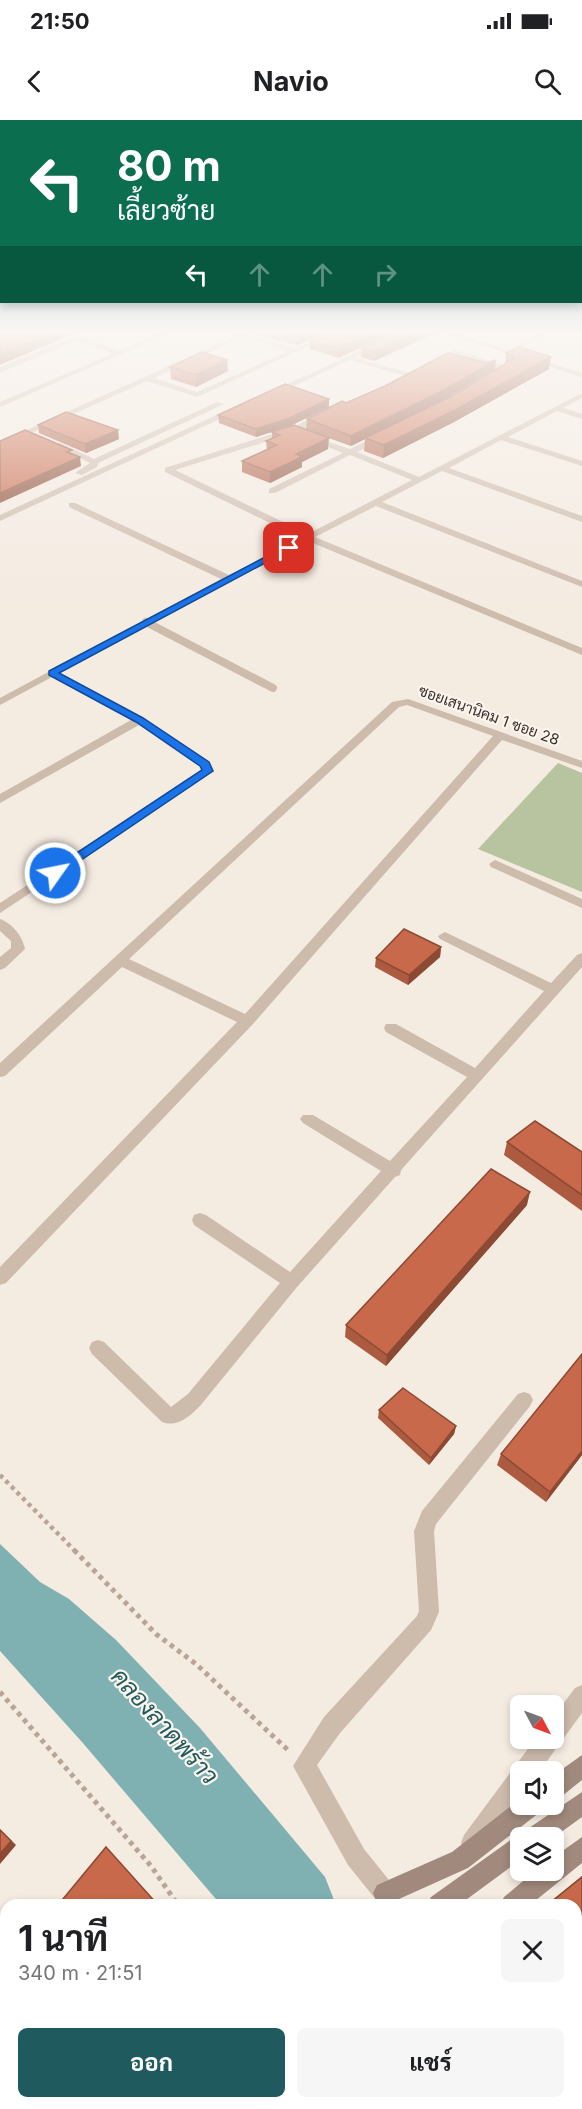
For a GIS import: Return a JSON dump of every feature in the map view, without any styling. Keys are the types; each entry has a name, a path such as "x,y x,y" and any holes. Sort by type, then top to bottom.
{"street":[{"path":"0,445 42,426"},
{"path":"0,509 88,469 94,465 94,462 173,426"},
{"path":"0,518 200,426"},
{"path":"303,426 168,470 309,538 582,652"},
{"path":"0,702 146,622 522,426"},
{"path":"294,430 420,480"},
{"path":"26,433 37,437"},
{"path":"272,491 388,433"},
{"path":"501,437 582,464"},
{"path":"48,441 94,462"},
{"path":"442,468 582,519"},
{"path":"376,503 582,584"},
{"path":"72,505 229,579"},
{"path":"0,909 208,771 205,764 139,720 52,673"},
{"name":"ซอยเสนานิคม 1 ซอย 28","path":"121,961 396,704 408,702 498,737 582,765"},
{"path":"0,799 139,720"},
{"path":"0,1278 247,1021 498,737"},
{"path":"495,864 582,904"},
{"path":"0,923 17,940 18,949 0,965"},
{"path":"445,936 553,990"},
{"path":"98,1348 168,1416 181,1412 194,1400 291,1282 394,1171 476,1075 582,958"},
{"path":"0,1072 121,961 247,1021"},
{"path":"391,1028 476,1075"},
{"path":"308,1119 394,1171"},
{"path":"200,1220 291,1282"},
{"path":"518,1815 460,1860 388,1899 356,1857 313,1778 304,1766 332,1725 424,1623 429,1612 424,1531 429,1518 524,1400"},
{"path":"564,1719 582,1695"},
{"path":"564,1780 582,1766"},
{"path":"460,1860 510,1792"},
{"path":"549,1827 582,1803"},
{"path":"521,1899 582,1848"},
{"path":"447,1899 510,1854"}],"lane":[{"path":"146,622 273,688"}],"path":[{"path":"0,1475 156,1634 196,1664 304,1766"},
{"path":"0,1692 151,1866 174,1899"}],"green space":[{"path":"558,763 582,773 582,892 478,849"}],"water":[{"name":"คลองลาดพร้าว","path":"0,1544 40,1582 69,1599 116,1640 200,1728 325,1877 334,1899 216,1899 82,1742 0,1651"}],"building":[{"path":"40,426 106,426 118,430 85,444"},
{"path":"247,426 266,426 256,429"},
{"path":"296,426 329,438 296,454 302,457 270,472 242,461 277,445 266,441 280,435 272,432"},
{"path":"325,426 372,426 351,436"},
{"path":"390,426 423,426 384,445 365,438"},
{"path":"25,430 72,450 67,452 80,457 0,493 0,441"},
{"path":"404,929 441,947 409,975 376,958"},
{"path":"535,1121 582,1152 582,1195 507,1142"},
{"path":"491,1169 530,1192 387,1355 346,1325"},
{"path":"582,1354 582,1451 550,1492 501,1454"},
{"path":"403,1388 456,1426 431,1458 379,1410"},
{"path":"0,1830 11,1841 0,1854"},
{"path":"106,1847 153,1899 63,1899"},
{"path":"582,1877 582,1899 555,1899"}],"route":[{"path":"55,873 208,771 205,764 139,720 52,673 289,548"}]}
